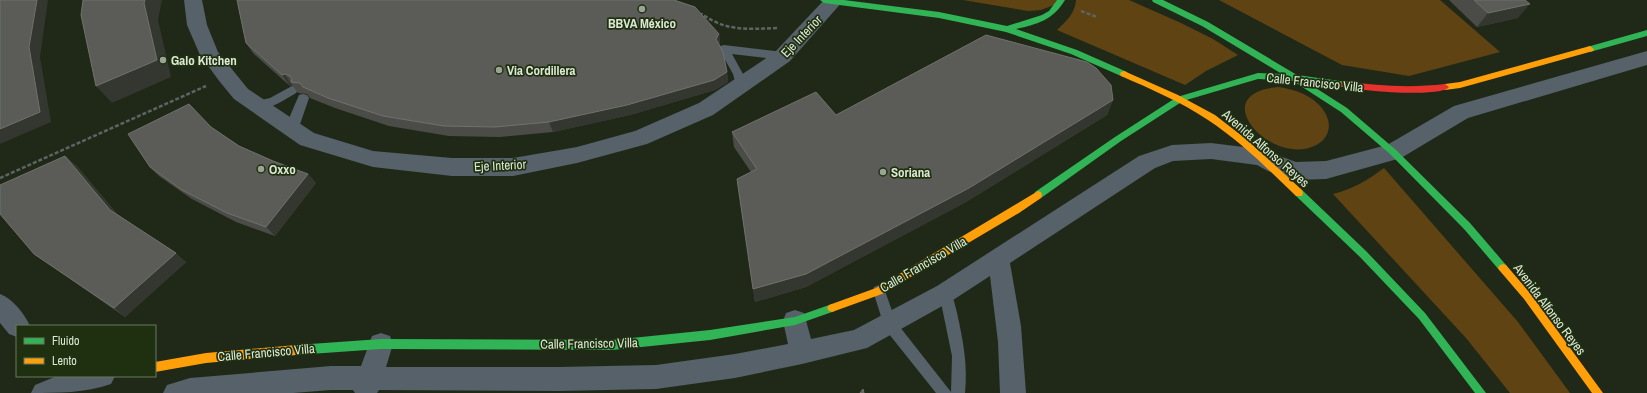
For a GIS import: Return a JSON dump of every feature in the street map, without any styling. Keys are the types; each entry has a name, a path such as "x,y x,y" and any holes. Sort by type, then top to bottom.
{"street":[{"name":"Eje Interior","path":"193,0 197,25 210,55 241,94 293,130 307,139 373,159 452,167 513,167 577,156 640,138 706,109 783,56 810,27 829,1"},
{"path":"1007,28 1045,17 1053,12 1061,0"},
{"name":"Avenida Alfonso Reyes","path":"1156,0 1205,24 1296,78 1344,110 1394,152 1467,226 1517,284 1598,393"},
{"name":"Avenida Alfonso Reyes","path":"829,1 939,15 1007,28 1074,52 1180,99 1222,125 1260,157 1363,254 1422,316 1481,393"},
{"name":"Calle Francisco Villa","path":"156,367 206,358 381,344 612,345 710,335 795,321 879,291 1016,210 1118,139 1180,99 1258,76 1296,78 1389,90 1425,90 1460,85 1647,33"},
{"path":"176,393 190,390 656,377 735,366 802,353 858,340 890,325 946,293 1147,162 1172,153 1211,151 1260,157 1276,165 1296,171 1316,172 1326,170 1394,152 1461,112 1647,58"},
{"path":"998,259 1008,310 1013,364 1013,393"},
{"path":"0,305 17,325"},
{"path":"795,321 802,353"},
{"path":"367,385 381,344"},
{"path":"329,386 342,346"},
{"path":"44,393 98,377"}],"lane":[{"path":"741,86 738,74 724,49 783,56"},
{"path":"257,105 273,101 292,90"},
{"path":"293,130 296,116 303,98"},
{"path":"879,291 890,325 945,393"},
{"path":"946,293 954,327 960,366 960,383 958,393"}],"path":[{"path":"696,18 702,14 719,26 729,28 810,27"},
{"path":"0,178 227,77"}],"shaded area":[{"path":"963,0 1057,0 1054,5 1041,10 1028,11"},
{"path":"1076,0 1129,0 1213,39 1238,55 1206,71 1185,85 1057,30 1072,13"},
{"path":"1219,0 1440,0 1500,52 1409,76 1342,65"},
{"path":"1278,87 1294,90 1304,94 1317,103 1323,110 1329,124 1328,131 1320,143 1313,147 1304,149 1288,148 1272,143 1259,134 1249,122 1245,111 1247,100 1258,92"},
{"path":"1384,168 1518,322 1570,393 1510,393 1466,338 1333,194 1360,184"}],"building":[{"path":"0,0 37,0 29,47 40,112 0,129"},
{"path":"83,0 145,0 144,3 157,60 96,86 81,15"},
{"name":"Via Cordillera","path":"237,0 674,0 695,7 719,34 716,39 723,52 727,72 714,80 627,105 549,122 495,127 444,126 383,116 328,98 303,87 300,83 291,82 292,79 290,76 285,74 282,75 246,43"},
{"path":"1474,0 1525,0 1530,4 1488,13"},
{"name":"Soriana","path":"986,35 1087,62 1096,68 1111,85 1113,100 969,188 806,274 753,289 737,179 757,169 732,132 816,92 836,115"},
{"path":"189,104 211,127 239,146 308,174 266,227 227,213 182,190 150,167 128,134"},
{"path":"65,156 110,210 176,253 114,308 34,254 0,214 0,185"}],"traffic: fast":[{"path":"824,0 939,15 1007,29 1074,52 1124,74"},
{"path":"1007,29 1031,23 1045,17 1052,13 1061,0"},
{"path":"1156,0 1205,24 1295,78 1344,110 1393,152 1467,226 1503,268"},
{"path":"1590,49 1647,33"},
{"path":"1038,195 1118,139 1180,99 1258,76 1295,78 1344,84"},
{"path":"1299,193 1363,254 1422,316 1481,393"},
{"path":"296,350 381,344 612,345 710,335 795,321 832,308"}],"traffic: slow":[{"path":"1445,87 1460,85 1590,49"},
{"path":"1124,74 1175,97 1212,118 1262,158 1299,193"},
{"path":"832,308 879,291 1016,210 1038,195"},
{"path":"1503,268 1527,296 1598,393"},
{"path":"156,367 206,358 296,350"}],"traffic: jam":[{"path":"1344,84 1394,89 1432,89 1445,87"}],"place":[{"name":"BBVA México","path":"642,9"},
{"name":"Galo Kitchen","path":"163,60"},
{"name":"Via Cordillera","path":"499,70"},
{"name":"Oxxo","path":"261,169"},
{"name":"Soriana","path":"883,172"}]}
